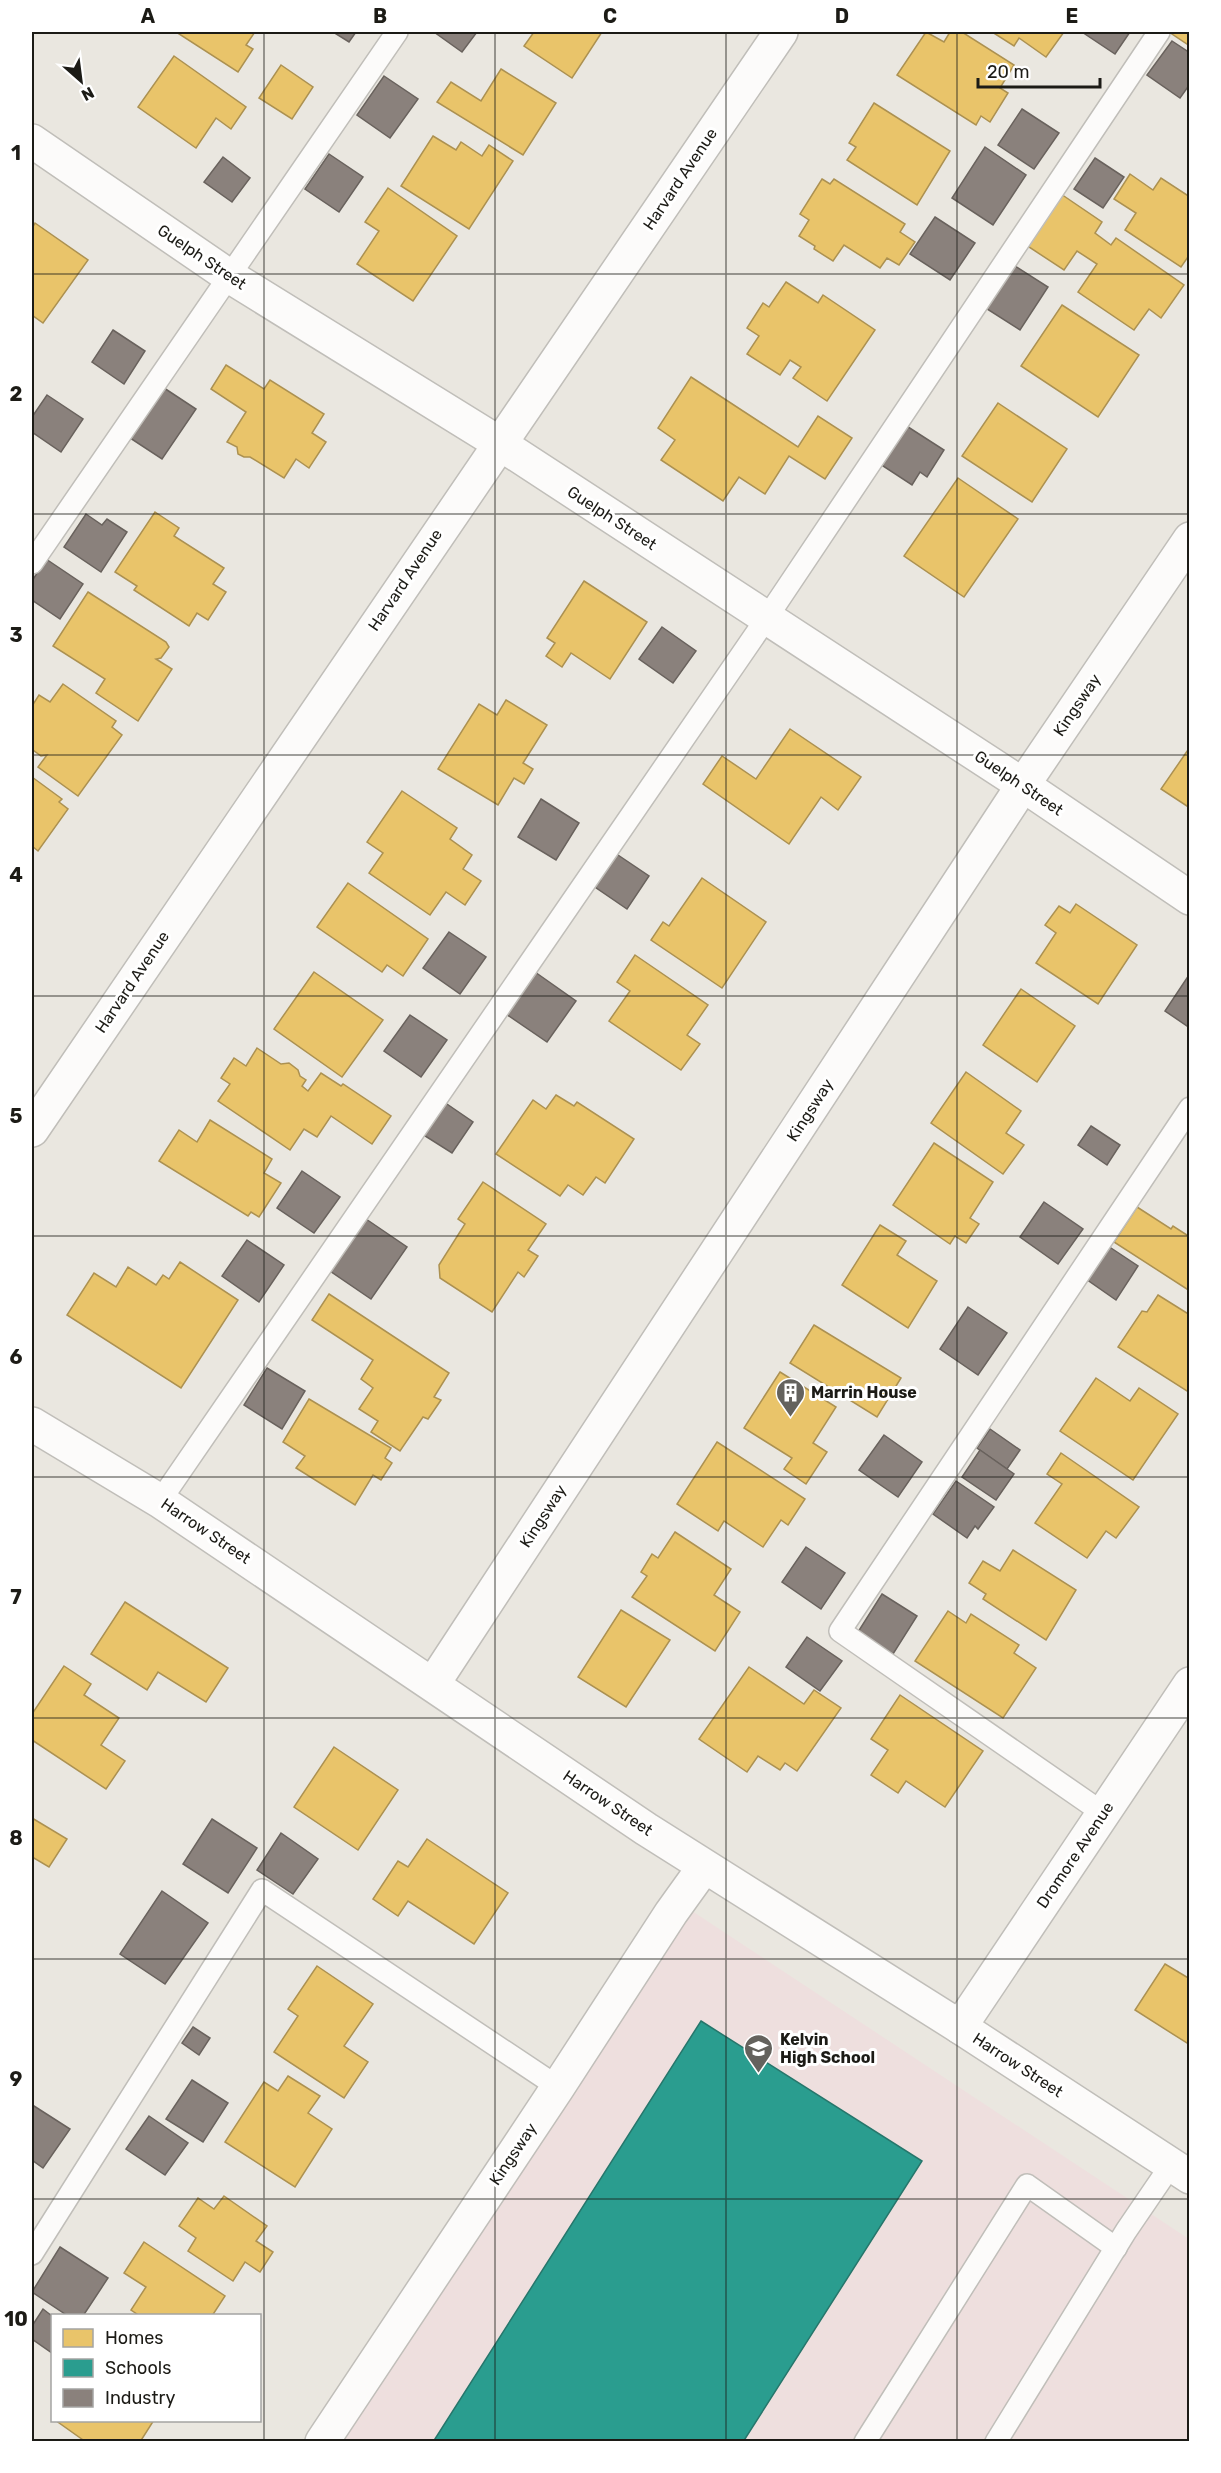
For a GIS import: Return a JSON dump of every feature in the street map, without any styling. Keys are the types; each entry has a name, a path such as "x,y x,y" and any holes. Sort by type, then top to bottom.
{"street":[{"name":"Harvard Avenue","path":"32,1130 499,443 782,32"},
{"name":"Guelph Street","path":"32,141 229,276 499,443 1023,785 1190,898"},
{"name":"Kingsway","path":"433,1684 1023,785 1190,539"},
{"name":"Harrow Street","path":"35,1434 160,1501 704,1867 960,2027 1180,2171"},
{"name":"Dromore Avenue","path":"960,2027 1190,1684"},
{"name":"Kingsway","path":"322,2442 558,2087 671,1912 704,1867"}],"lane":[{"path":"32,562 397,32"},
{"path":"160,1501 766,619 1159,32"},
{"path":"1103,1813 840,1630 1190,1108"},
{"path":"32,2254 262,1890 558,2087"},
{"path":"996,2442 1116,2248 1180,2171"},
{"path":"865,2442 1027,2185 1116,2248"}],"shaded area":[{"name":"Kelvin High School","path":"686,1907 1189,2239 1189,2441 342,2442"}],"building: Homes":[{"path":"176,32 255,32 246,45 253,49 238,72"},
{"path":"534,32 602,32 572,78 524,46"},
{"path":"926,32 944,42 950,32 962,32 1014,65 1000,88 1008,93 990,122 981,116 976,125 897,75"},
{"path":"992,32 1064,32 1046,57 1019,38 1014,46"},
{"path":"1169,32 1190,32 1190,46"},
{"path":"174,56 246,107 231,129 216,118 196,148 138,107"},
{"path":"281,65 313,87 292,119 259,98"},
{"path":"501,69 556,103 523,155 437,102 451,82 481,101"},
{"path":"874,103 950,151 917,205 847,160 856,147 849,143"},
{"path":"433,136 456,150 461,142 482,156 489,145 513,161 469,229 401,186"},
{"path":"1130,174 1153,190 1161,178 1190,197 1190,254 1181,267 1125,230 1136,213 1114,199"},
{"path":"822,179 830,184 834,179 905,224 900,232 915,242 899,265 887,258 880,268 844,245 833,261 799,236 809,220 800,214"},
{"path":"388,188 457,236 413,301 357,264 379,231 365,222"},
{"path":"1058,192 1102,222 1095,233 1111,245 1116,238 1184,285 1161,318 1149,309 1134,330 1078,292 1097,264 1077,251 1064,270 1023,243"},
{"path":"35,223 88,260 43,323 32,315 32,228"},
{"path":"786,282 818,303 823,295 875,330 827,401 793,378 801,367 790,360 780,375 747,354 759,336 747,328 763,303 769,307"},
{"path":"1062,305 1139,355 1098,417 1021,366"},
{"path":"226,365 264,389 270,380 324,414 312,433 326,442 309,468 296,459 284,478 250,457 238,454 237,447 227,442 246,412 211,389"},
{"path":"691,377 798,447 818,416 852,438 825,479 789,456 765,494 739,477 723,501 661,460 675,440 658,428"},
{"path":"998,403 1067,449 1032,502 962,456"},
{"path":"958,478 1018,519 964,597 904,556"},
{"path":"155,512 179,528 174,536 224,568 213,584 226,592 208,620 197,613 189,626 134,590 137,586 115,572"},
{"path":"584,581 647,622 610,679 571,653 562,667 546,656 555,643 547,638"},
{"path":"88,592 166,642 169,647 161,658 156,659 172,669 138,721 96,693 105,679 53,646"},
{"path":"63,684 116,721 112,727 122,735 78,796 38,767 47,755 41,756 33,750 32,744 32,706 39,695 50,702"},
{"path":"506,700 547,725 523,763 533,769 524,784 514,778 498,805 438,769 479,704 497,715"},
{"path":"790,729 861,777 838,810 821,797 789,844 703,784 722,756 756,779"},
{"path":"1190,747 1190,808 1161,789"},
{"path":"32,777 62,799 59,802 68,809 38,851 32,846"},
{"path":"402,791 457,828 450,839 472,855 463,869 481,881 465,905 446,892 430,915 369,873 383,853 367,842"},
{"path":"702,878 766,922 722,988 651,940 663,922 669,926"},
{"path":"348,883 428,939 403,976 387,965 382,972 317,927"},
{"path":"1076,904 1137,945 1098,1004 1036,963 1056,933 1045,925 1059,906 1070,913"},
{"path":"635,955 708,1005 687,1035 700,1044 681,1070 609,1021 630,991 617,982"},
{"path":"314,972 383,1020 342,1077 274,1029"},
{"path":"1021,989 1075,1026 1037,1082 983,1045"},
{"path":"257,1048 281,1064 289,1063 298,1070 300,1076 306,1080 302,1086 308,1091 321,1073 341,1086 343,1084 391,1116 372,1144 331,1116 317,1137 304,1129 290,1150 218,1101 230,1084 221,1078 234,1058 246,1066"},
{"path":"966,1072 1021,1111 1006,1133 1024,1145 1003,1174 931,1123"},
{"path":"556,1095 574,1106 577,1102 634,1139 605,1183 596,1177 583,1195 568,1185 560,1196 496,1154 533,1100 546,1109"},
{"path":"210,1120 272,1159 264,1173 281,1183 259,1217 251,1212 248,1216 159,1161 179,1130 197,1142"},
{"path":"934,1143 993,1182 970,1218 979,1224 966,1243 955,1236 950,1244 893,1205"},
{"path":"483,1182 546,1224 528,1250 538,1256 524,1277 518,1272 492,1312 440,1278 439,1265 465,1224 458,1219"},
{"path":"1137,1207 1171,1229 1173,1226 1190,1237 1190,1291 1114,1242"},
{"path":"880,1225 906,1241 897,1255 937,1281 908,1328 842,1285"},
{"path":"180,1262 238,1300 181,1388 67,1315 94,1273 116,1287 128,1267 156,1285 163,1275 169,1279"},
{"path":"329,1294 449,1373 434,1397 441,1400 428,1419 423,1417 400,1451 371,1432 378,1421 359,1409 373,1388 361,1379 373,1360 312,1320"},
{"path":"1158,1295 1190,1315 1190,1393 1118,1347 1142,1311 1147,1312"},
{"path":"814,1325 901,1378 877,1417 790,1363"},
{"name":"Marrin House","path":"780,1372 836,1407 813,1443 827,1452 806,1484 784,1469 792,1458 744,1428"},
{"path":"1096,1378 1130,1401 1139,1388 1178,1414 1133,1480 1060,1431"},
{"path":"309,1399 391,1448 385,1458 392,1463 381,1480 373,1475 355,1505 296,1468 305,1456 283,1442"},
{"path":"717,1442 805,1499 788,1525 781,1520 763,1547 724,1521 718,1531 677,1504"},
{"path":"1061,1453 1139,1507 1116,1538 1106,1531 1087,1558 1035,1523 1062,1484 1047,1474"},
{"path":"675,1532 731,1569 714,1595 740,1612 715,1651 632,1597 647,1576 641,1572 652,1554 658,1558"},
{"path":"1013,1550 1076,1590 1046,1640 983,1599 986,1594 969,1583 983,1561 1000,1571"},
{"path":"125,1602 228,1668 206,1702 158,1672 147,1690 91,1654"},
{"path":"621,1610 670,1640 626,1707 578,1677"},
{"path":"948,1611 966,1623 971,1614 1019,1645 1014,1653 1036,1668 1003,1718 915,1661"},
{"path":"64,1666 91,1684 84,1695 119,1718 101,1745 125,1761 106,1789 32,1740 32,1714"},
{"path":"749,1667 804,1704 814,1690 841,1708 797,1771 785,1763 780,1770 758,1756 747,1772 699,1739"},
{"path":"900,1695 983,1751 945,1807 906,1781 898,1793 871,1775 888,1750 871,1739"},
{"path":"334,1747 398,1790 358,1850 294,1807"},
{"path":"32,1818 67,1839 49,1867 34,1858 32,1861"},
{"path":"427,1839 508,1893 474,1944 408,1901 398,1916 373,1899 398,1861 408,1867"},
{"path":"1165,1964 1190,1979 1190,2045 1135,2010"},
{"path":"317,1966 373,2004 344,2046 368,2062 344,2098 274,2052 298,2016 288,2009"},
{"path":"288,2076 320,2096 308,2113 332,2129 295,2187 225,2142 264,2082 278,2091"},
{"path":"224,2196 267,2226 256,2241 273,2252 260,2272 245,2262 233,2281 188,2251 196,2238 179,2226 198,2198 214,2209"},
{"path":"144,2242 225,2296 213,2314 137,2314 131,2310 146,2287 124,2273"},
{"path":"58,2422 153,2422 140,2442 86,2442"}],"building: Schools":[{"path":"701,2021 922,2161 743,2442 433,2442"}],"building: Industry":[{"path":"333,32 356,32 349,42"},
{"path":"434,32 477,32 462,52"},
{"path":"1082,32 1130,32 1115,54"},
{"path":"1172,41 1190,53 1190,84 1180,98 1147,75"},
{"path":"384,76 418,99 390,138 357,115"},
{"path":"1022,109 1059,133 1034,169 998,145"},
{"path":"985,147 1026,175 993,225 952,198"},
{"path":"329,154 363,177 339,212 305,189"},
{"path":"223,157 250,178 232,202 204,182"},
{"path":"1095,158 1124,177 1103,208 1074,189"},
{"path":"935,217 975,243 950,280 910,254"},
{"path":"1012,264 1048,287 1020,330 984,307"},
{"path":"113,330 145,351 124,384 92,362"},
{"path":"161,386 196,409 162,459 127,436"},
{"path":"47,395 83,419 61,452 32,432 32,417"},
{"path":"905,425 944,450 927,477 920,472 912,485 880,464"},
{"path":"86,514 102,525 107,519 127,532 101,572 64,547"},
{"path":"46,559 83,584 60,619 32,600 32,581"},
{"path":"662,627 696,651 673,683 639,659"},
{"path":"541,799 579,823 556,860 518,837"},
{"path":"615,853 649,876 627,909 592,885"},
{"path":"449,932 486,957 460,994 423,968"},
{"path":"535,972 576,1001 547,1042 506,1014"},
{"path":"1190,976 1190,1028 1165,1011"},
{"path":"410,1015 447,1040 421,1077 384,1051"},
{"path":"444,1102 473,1122 452,1153 422,1134"},
{"path":"1091,1126 1120,1145 1107,1165 1078,1145"},
{"path":"302,1171 340,1197 314,1233 277,1208"},
{"path":"1044,1202 1083,1229 1058,1264 1020,1237"},
{"path":"366,1219 407,1247 371,1299 330,1271"},
{"path":"247,1240 284,1265 259,1302 222,1276"},
{"path":"1108,1246 1138,1266 1116,1300 1086,1279"},
{"path":"968,1307 1007,1333 978,1375 940,1349"},
{"path":"267,1368 305,1391 282,1429 244,1405"},
{"path":"990,1429 1020,1450 1007,1469 977,1448"},
{"path":"884,1435 922,1462 898,1497 859,1470"},
{"path":"980,1450 1014,1474 996,1500 962,1477"},
{"path":"956,1481 994,1507 978,1529 975,1526 967,1538 933,1514"},
{"path":"806,1547 845,1573 821,1609 782,1582"},
{"path":"882,1594 917,1616 893,1654 858,1632"},
{"path":"807,1637 842,1661 820,1691 786,1667"},
{"path":"212,1819 257,1848 228,1893 183,1864"},
{"path":"281,1833 318,1859 293,1894 257,1870"},
{"path":"162,1891 208,1923 165,1984 120,1954"},
{"path":"193,2027 210,2038 199,2055 182,2043"},
{"path":"192,2080 228,2103 203,2142 166,2119"},
{"path":"34,2106 70,2129 43,2168 32,2160 32,2109"},
{"path":"149,2116 188,2143 165,2175 126,2149"},
{"path":"60,2247 108,2278 84,2314 65,2314 32,2292"},
{"path":"43,2309 51,2315 51,2352 32,2339 32,2326"}],"place":[{"name":"Marrin House","path":"790,1418"},
{"name":"Kelvin High School","path":"759,2074"}]}
